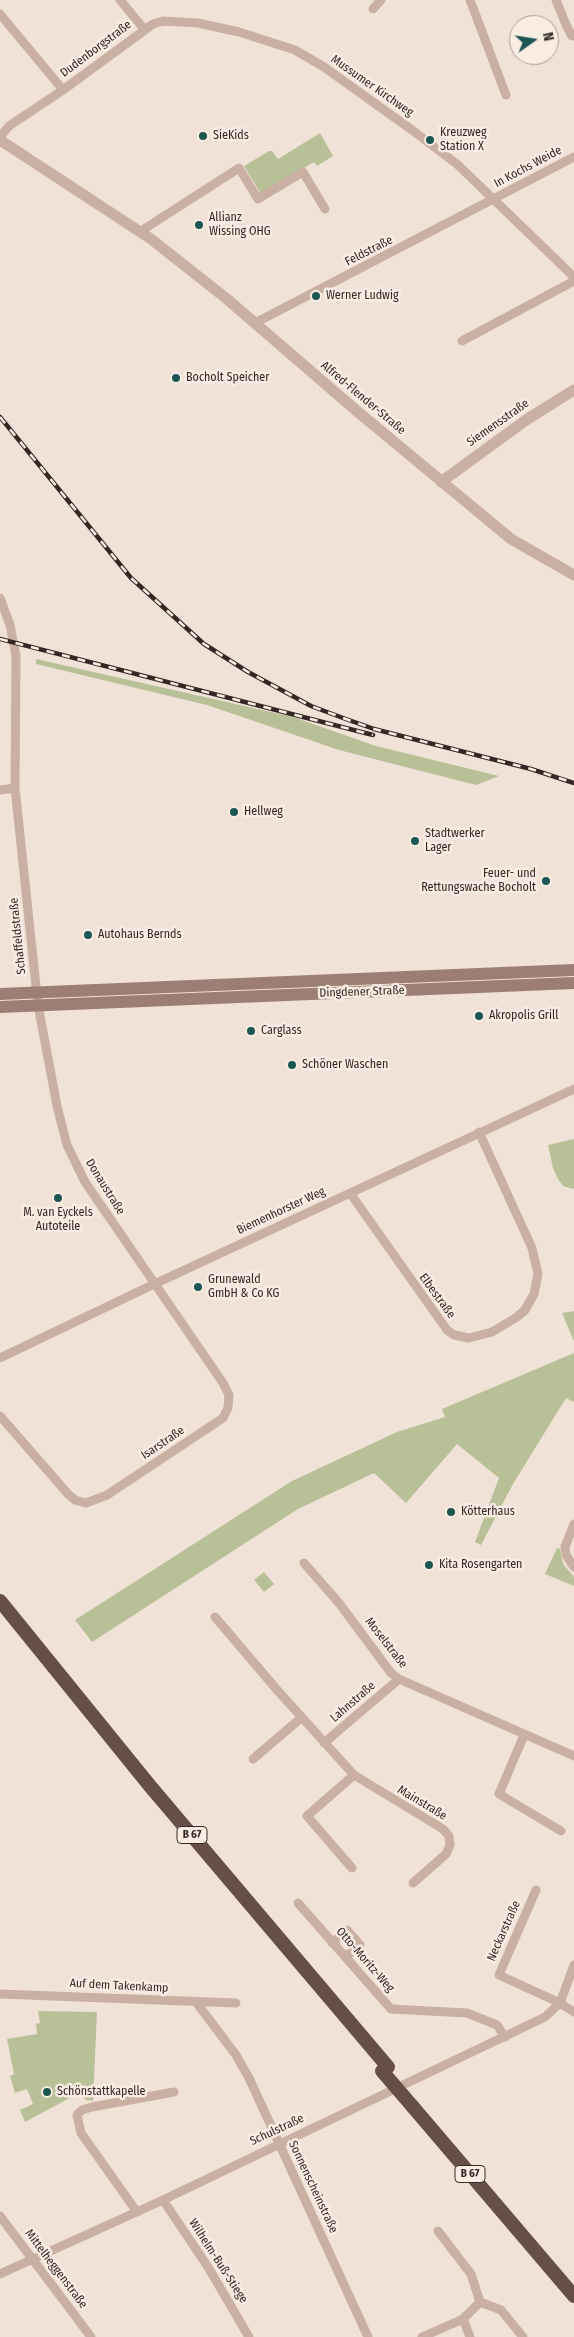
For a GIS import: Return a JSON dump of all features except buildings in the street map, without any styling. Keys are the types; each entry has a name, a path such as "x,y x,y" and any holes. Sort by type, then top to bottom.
{"highway":[{"name":"B 67","path":"0,1601 150,1786 385,2069"},
{"name":"B 67","path":"0,1614 145,1792 385,2069 574,2281"},
{"name":"B 67","path":"416,2104 574,2296"}],"main road":[{"name":"Dingdener Straße","path":"0,994 574,970"},
{"name":"Dingdener Straße","path":"150,1000 169,996 220,994 226,992 229,983"},
{"name":"Dingdener Straße","path":"0,1006 574,984"}],"street":[{"path":"120,0 144,29"},
{"path":"373,9 381,0"},
{"path":"479,0 471,4 506,96"},
{"path":"556,0 570,25 572,36 574,36"},
{"name":"Dudenborgstraße","path":"0,14 63,90"},
{"name":"Mussumer Kirchweg","path":"144,29 163,21 198,23 251,35 295,50 324,66 458,166 574,279 462,340"},
{"name":"Dudenborgstraße","path":"0,139 8,126 63,90 144,29"},
{"name":"Alfred-Flender-Straße","path":"0,139 140,231 255,324 441,482 511,538 574,574"},
{"name":"In Kochs Weide","path":"494,199 574,156"},
{"path":"140,231 239,168 258,199 303,172 325,209"},
{"name":"Feldstraße","path":"255,324 494,199"},
{"name":"Siemensstraße","path":"441,482 526,420 574,390"},
{"name":"Schaffeldstraße","path":"0,598 10,625 16,656 15,788 38,1005"},
{"path":"0,790 15,788"},
{"name":"Donaustraße","path":"38,1005 56,1106 67,1145 85,1182 154,1284"},
{"name":"Biemenhorster Weg","path":"0,1358 154,1284 574,1089"},
{"name":"Elbestraße","path":"350,1193 447,1330 454,1335 469,1338 492,1332 525,1310 534,1294 538,1274 532,1248 479,1132"},
{"name":"Isarstraße","path":"0,1416 68,1494 75,1500 86,1503 107,1495 222,1418 228,1408 229,1395 223,1383 154,1284"},
{"path":"574,1524 565,1547 566,1555 574,1567"},
{"name":"Moselstraße","path":"304,1563 339,1603 391,1673 399,1679 574,1756"},
{"name":"Mainstraße","path":"215,1617 301,1718 354,1775 443,1830 449,1836 450,1846 446,1854 413,1883"},
{"name":"Lahnstraße","path":"324,1743 399,1679"},
{"path":"253,1759 301,1718"},
{"path":"524,1735 499,1794 562,1831"},
{"path":"352,1868 307,1816 354,1775"},
{"name":"Neckarstraße","path":"536,1890 499,1975 560,2002"},
{"name":"Otto-Moritz-Weg","path":"298,1903 391,2009 467,2013 496,2025 505,2037"},
{"path":"332,1943 347,1930 360,1944 345,1957"},
{"path":"574,1965 560,2002 574,2012"},
{"name":"Auf dem Takenkamp","path":"0,1994 236,2003"},
{"name":"Sonnenscheinstraße","path":"196,2002 236,2055 279,2143 368,2337"},
{"name":"Schulstraße","path":"0,2274 163,2200 279,2143 505,2037 545,2017 560,2002"},
{"path":"137,2212 81,2133 78,2115 82,2110 92,2107 174,2092"},
{"name":"Wilhelm-Buß-Stiege","path":"163,2200 208,2267 249,2337"},
{"name":"Mittelheggenstraße","path":"0,2216 91,2337"},
{"path":"438,2231 472,2274 480,2302"},
{"path":"422,2337 463,2319 480,2302"},
{"path":"480,2302 501,2310 523,2337"},
{"path":"463,2319 470,2337"}],"green space":[{"path":"320,133 333,156 317,166 314,162 261,194 244,166 269,151 272,151 278,159"},
{"path":"36,659 293,717 376,746 499,776 476,785 339,750 207,705 36,664"},
{"path":"574,1139 573,1189 563,1186 558,1179 553,1168 548,1145"},
{"path":"574,1311 574,1341 562,1313"},
{"path":"574,1353 574,1402 566,1398 513,1484 481,1545 475,1542 499,1478 457,1444 406,1503 374,1473 298,1509 92,1642 75,1620 292,1481 397,1432 445,1417 442,1409"},
{"path":"557,1548 560,1549 563,1564 574,1577 574,1586 545,1574"},
{"path":"264,1572 274,1584 264,1592 254,1580"},
{"path":"38,2011 97,2012 93,2101 86,2100 79,2093 25,2122 20,2110 33,2104 27,2089 15,2093 10,2076 14,2074 7,2039 37,2034 36,2024 40,2023"}],"railway":[{"path":"0,417 131,578 204,644 248,672 311,706 374,729 531,769 574,783"},
{"path":"0,639 373,735"}],"place":[{"name":"SieKids","path":"203,136"},
{"name":"Kreuzweg Station X","path":"430,140"},
{"name":"Allianz Wissing OHG","path":"199,225"},
{"name":"Werner Ludwig","path":"316,296"},
{"name":"Bocholt Speicher","path":"176,378"},
{"name":"Hellweg","path":"234,812"},
{"name":"Stadtwerker Lager","path":"415,841"},
{"name":"Feuer- und Rettungswache Bocholt","path":"546,881"},
{"name":"Autohaus Bernds","path":"88,935"},
{"name":"Akropolis Grill","path":"479,1016"},
{"name":"Carglass","path":"251,1031"},
{"name":"Schöner Waschen","path":"292,1065"},
{"name":"M. van Eyckels Autoteile","path":"58,1198"},
{"name":"Grunewald GmbH & Co KG","path":"198,1287"},
{"name":"Kötterhaus","path":"451,1512"},
{"name":"Kita Rosengarten","path":"429,1565"},
{"name":"Schönstattkapelle","path":"47,2092"}]}
